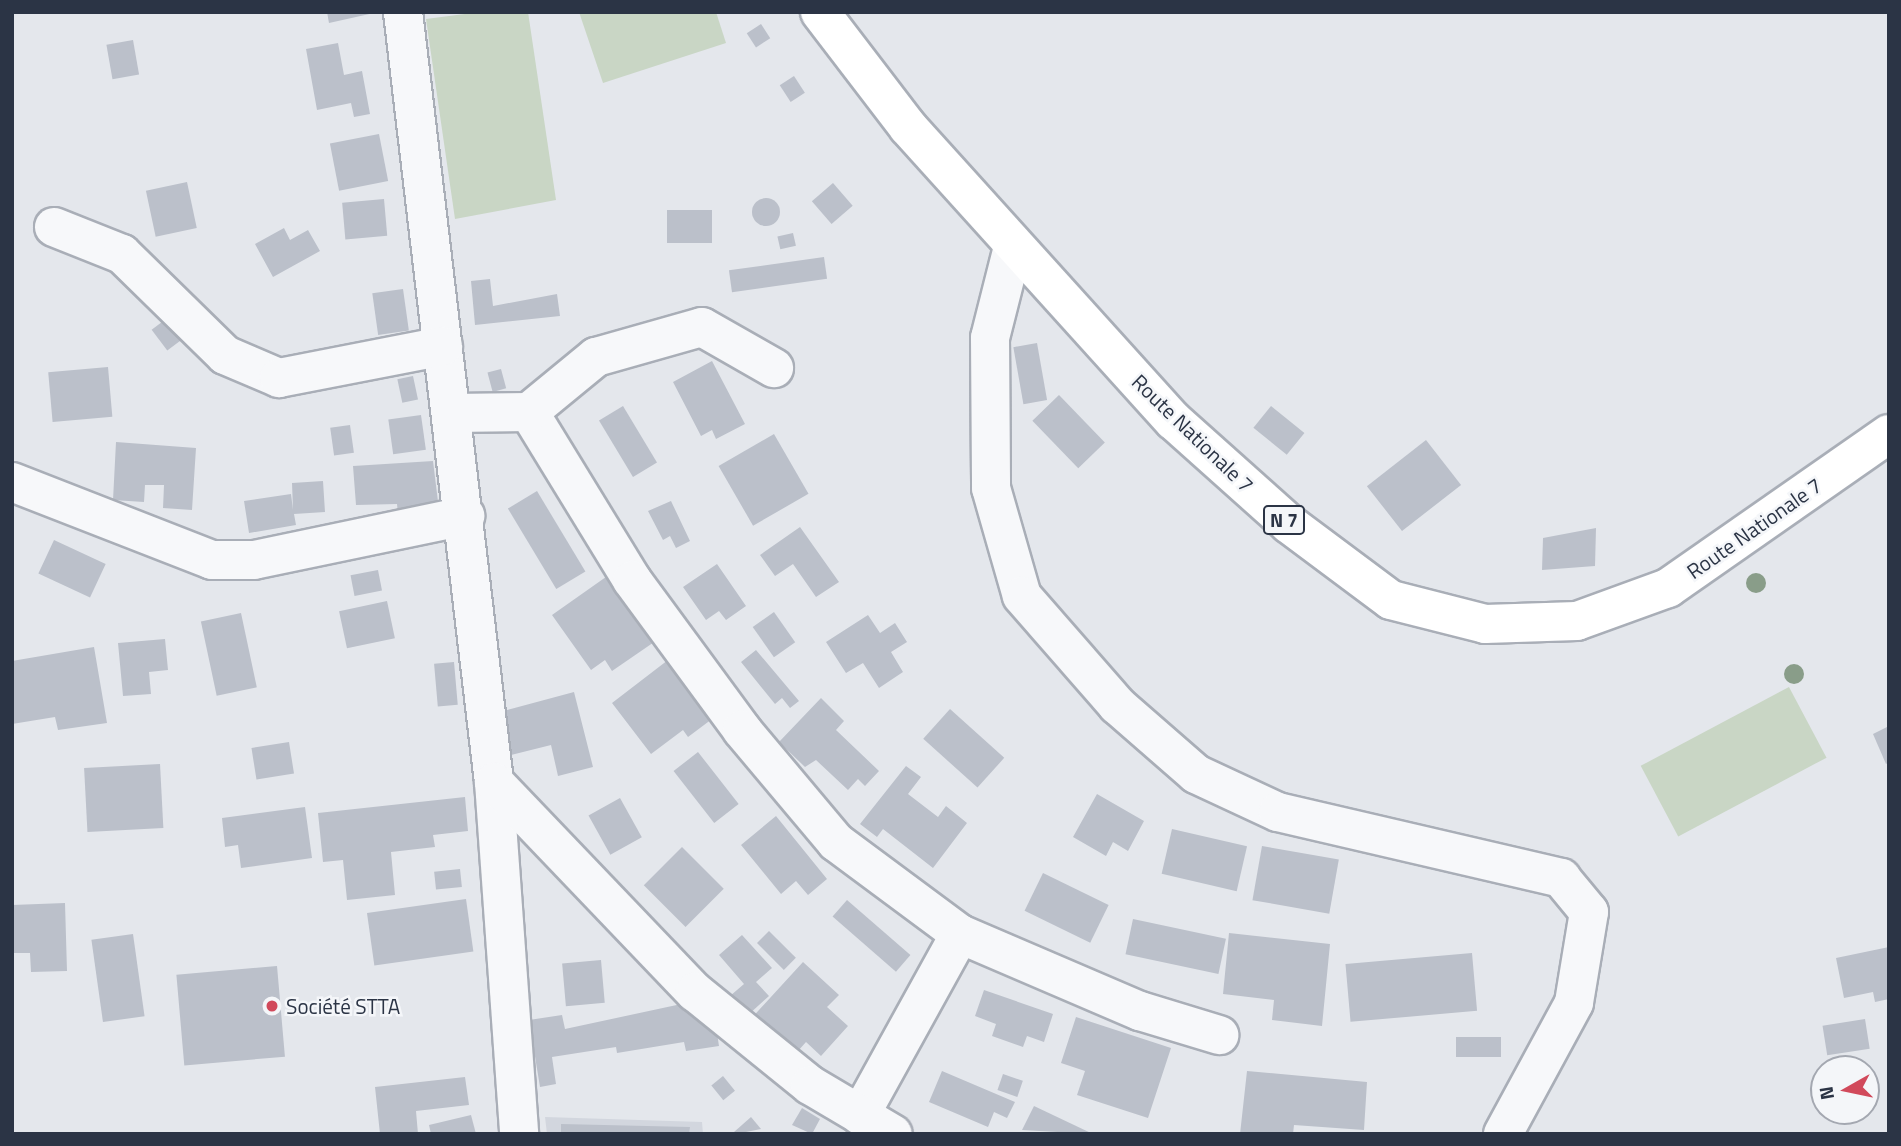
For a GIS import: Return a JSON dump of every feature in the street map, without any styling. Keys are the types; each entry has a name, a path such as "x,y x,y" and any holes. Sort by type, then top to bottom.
{"main road":[{"name":"Route Nationale 7","path":"820,12 908,127 1013,247 1174,421 1289,524 1391,600 1485,624 1577,621 1668,588 1889,434"}],"street":[{"path":"403,12 465,516 494,782 519,1134"},
{"path":"54,227 122,254 225,355 279,378 443,346"},
{"path":"1013,247 990,338 991,488 1022,596 1030,606 1117,705 1196,774 1278,812 1562,878 1590,912 1574,1003 1503,1134"},
{"path":"452,413 529,412 596,357 702,327 774,368"},
{"path":"529,412 632,580 742,730 836,842 960,933 1140,1011 1219,1035"},
{"path":"12,482 212,560 254,560 465,516"},
{"path":"494,782 695,992 810,1085 893,1134"},
{"path":"860,1115 960,933"}],"shaded area":[{"path":"545,1117 702,1122 703,1134 547,1134"}],"green space":[{"path":"480,12 528,12 556,200 455,219 426,19"},
{"path":"579,12 716,12 726,43 603,83"},
{"path":"1789,687 1827,758 1678,837 1641,766"}],"building":[{"path":"327,12 374,12 374,13 329,23"},
{"path":"761,24 770,38 756,48 747,33"},
{"path":"133,40 139,74 112,79 106,45"},
{"path":"338,43 344,75 362,71 370,114 354,117 351,103 317,110 306,49"},
{"path":"794,76 805,93 791,102 780,85"},
{"path":"379,134 388,181 339,191 330,144"},
{"path":"187,182 197,228 156,237 146,191"},
{"path":"833,183 853,206 832,224 812,201"},
{"path":"766,198 776,202 780,212 776,222 766,226 756,222 752,212 756,202"},
{"path":"384,199 387,236 345,240 342,203"},
{"path":"667,210 712,210 712,243 667,243"},
{"path":"284,228 290,240 308,230 320,251 273,277 255,244"},
{"path":"793,233 796,246 780,249 777,237"},
{"path":"824,257 827,279 732,292 729,270"},
{"path":"490,279 493,306 557,294 560,316 475,325 471,281"},
{"path":"403,289 409,331 378,335 372,293"},
{"path":"166,319 182,340 167,351 152,330"},
{"path":"1037,343 1047,400 1023,404 1013,347"},
{"path":"712,361 745,424 716,439 712,430 701,436 673,382"},
{"path":"108,367 112,417 53,422 48,372"},
{"path":"501,369 506,388 493,392 487,373"},
{"path":"413,376 418,399 402,403 397,379"},
{"path":"1059,395 1105,442 1078,468 1032,421"},
{"path":"623,406 657,463 633,477 599,420"},
{"path":"1271,406 1304,433 1287,455 1253,428"},
{"path":"421,415 426,450 393,454 388,420"},
{"path":"350,425 354,453 334,456 330,428"},
{"path":"774,434 808,494 753,526 719,466"},
{"path":"1426,440 1461,485 1402,531 1367,486"},
{"path":"116,442 196,448 192,510 163,508 164,485 145,485 144,502 113,500"},
{"path":"433,461 440,518 399,524 397,504 356,505 353,466"},
{"path":"323,481 325,512 294,514 296,525 249,533 244,501 291,494 293,510 292,483"},
{"path":"537,491 585,572 556,589 508,509"},
{"path":"671,501 690,541 676,548 670,536 663,540 648,511"},
{"path":"800,527 839,582 816,597 793,564 775,576 760,555"},
{"path":"1596,528 1595,566 1542,570 1543,538"},
{"path":"54,540 106,564 90,598 38,574"},
{"path":"717,564 746,606 726,620 719,611 706,620 683,587"},
{"path":"378,570 382,591 355,596 351,575"},
{"path":"613,572 660,638 612,671 605,660 591,670 552,615"},
{"path":"387,601 395,638 347,648 339,611"},
{"path":"774,612 795,642 774,657 753,627"},
{"path":"241,613 257,687 217,696 201,622"},
{"path":"868,615 880,633 895,623 907,642 891,652 903,672 879,688 863,663 846,673 826,642"},
{"path":"165,639 168,670 149,672 151,694 123,696 118,643"},
{"path":"94,647 107,723 58,730 55,717 12,724 12,661"},
{"path":"756,650 799,701 790,708 782,698 775,704 741,662"},
{"path":"668,660 712,719 688,737 683,730 651,754 612,703"},
{"path":"454,662 458,705 438,707 434,664"},
{"path":"574,692 593,767 558,776 551,745 511,755 500,712"},
{"path":"821,698 844,721 836,730 879,771 865,786 858,779 848,790 816,760 805,767 779,742"},
{"path":"950,709 1004,758 977,788 923,739"},
{"path":"1889,726 1889,762 1886,764 1873,734"},
{"path":"289,742 294,774 256,780 251,748"},
{"path":"698,752 739,804 714,823 674,771"},
{"path":"160,764 163,828 87,832 84,768"},
{"path":"906,766 921,777 908,794 938,817 946,806 967,823 933,868 883,829 877,837 860,824"},
{"path":"1097,794 1144,821 1128,851 1113,842 1106,856 1073,837"},
{"path":"465,797 468,831 433,835 435,847 391,852 395,895 347,900 343,860 323,862 318,813"},
{"path":"620,798 642,837 610,855 589,815"},
{"path":"305,807 312,858 241,868 238,845 225,847 222,818"},
{"path":"776,816 827,879 808,895 796,881 781,894 741,845"},
{"path":"1172,829 1247,846 1237,891 1162,874"},
{"path":"1262,846 1339,860 1329,914 1252,900"},
{"path":"682,847 724,889 686,927 644,885"},
{"path":"460,869 462,887 436,890 434,872"},
{"path":"1043,873 1109,905 1090,943 1025,911"},
{"path":"466,899 473,951 374,965 367,913"},
{"path":"847,900 910,955 896,972 833,917"},
{"path":"65,903 67,971 31,972 30,953 12,953 12,905"},
{"path":"1133,919 1226,939 1218,974 1126,954"},
{"path":"769,931 796,958 784,970 757,943"},
{"path":"1229,933 1330,944 1322,1026 1272,1020 1274,1000 1223,994"},
{"path":"133,934 145,1016 103,1022 91,940"},
{"path":"742,935 772,968 756,982 769,996 748,1015 730,996 744,984 719,955"},
{"path":"1889,947 1889,999 1875,1002 1873,992 1844,998 1836,958"},
{"path":"1472,953 1477,1011 1351,1022 1345,964"},
{"path":"601,960 605,1003 566,1006 562,963"},
{"path":"803,962 839,995 827,1007 848,1026 821,1056 806,1042 790,1060 748,1022"},
{"path":"277,966 285,1057 184,1065 176,975"},
{"path":"984,990 1053,1014 1044,1042 1027,1036 1023,1047 992,1036 996,1024 975,1016"},
{"path":"686,1003 687,1011 713,1007 719,1046 686,1051 684,1042 617,1053 616,1047 552,1057 556,1084 540,1087 529,1020 562,1015 565,1029"},
{"path":"1076,1017 1171,1048 1148,1118 1077,1095 1085,1071 1061,1063"},
{"path":"1865,1019 1870,1049 1827,1055 1823,1026"},
{"path":"1456,1037 1501,1037 1501,1057 1456,1057"},
{"path":"942,1071 1015,1102 1007,1118 994,1112 988,1127 929,1102"},
{"path":"1247,1071 1367,1082 1364,1130 1294,1125 1293,1134 1240,1134"},
{"path":"1003,1074 1023,1081 1017,1097 997,1090"},
{"path":"723,1076 735,1091 723,1100 711,1085"},
{"path":"465,1077 469,1105 416,1111 418,1134 380,1134 375,1087"},
{"path":"1034,1106 1093,1134 1022,1130"},
{"path":"802,1108 820,1119 812,1134 792,1125"},
{"path":"471,1115 476,1134 431,1134 429,1125"},
{"path":"751,1117 761,1129 736,1134 734,1132"},
{"path":"561,1124 690,1127 689,1134 561,1134"}],"place":[{"name":"Société STTA","path":"272,1006"}]}
